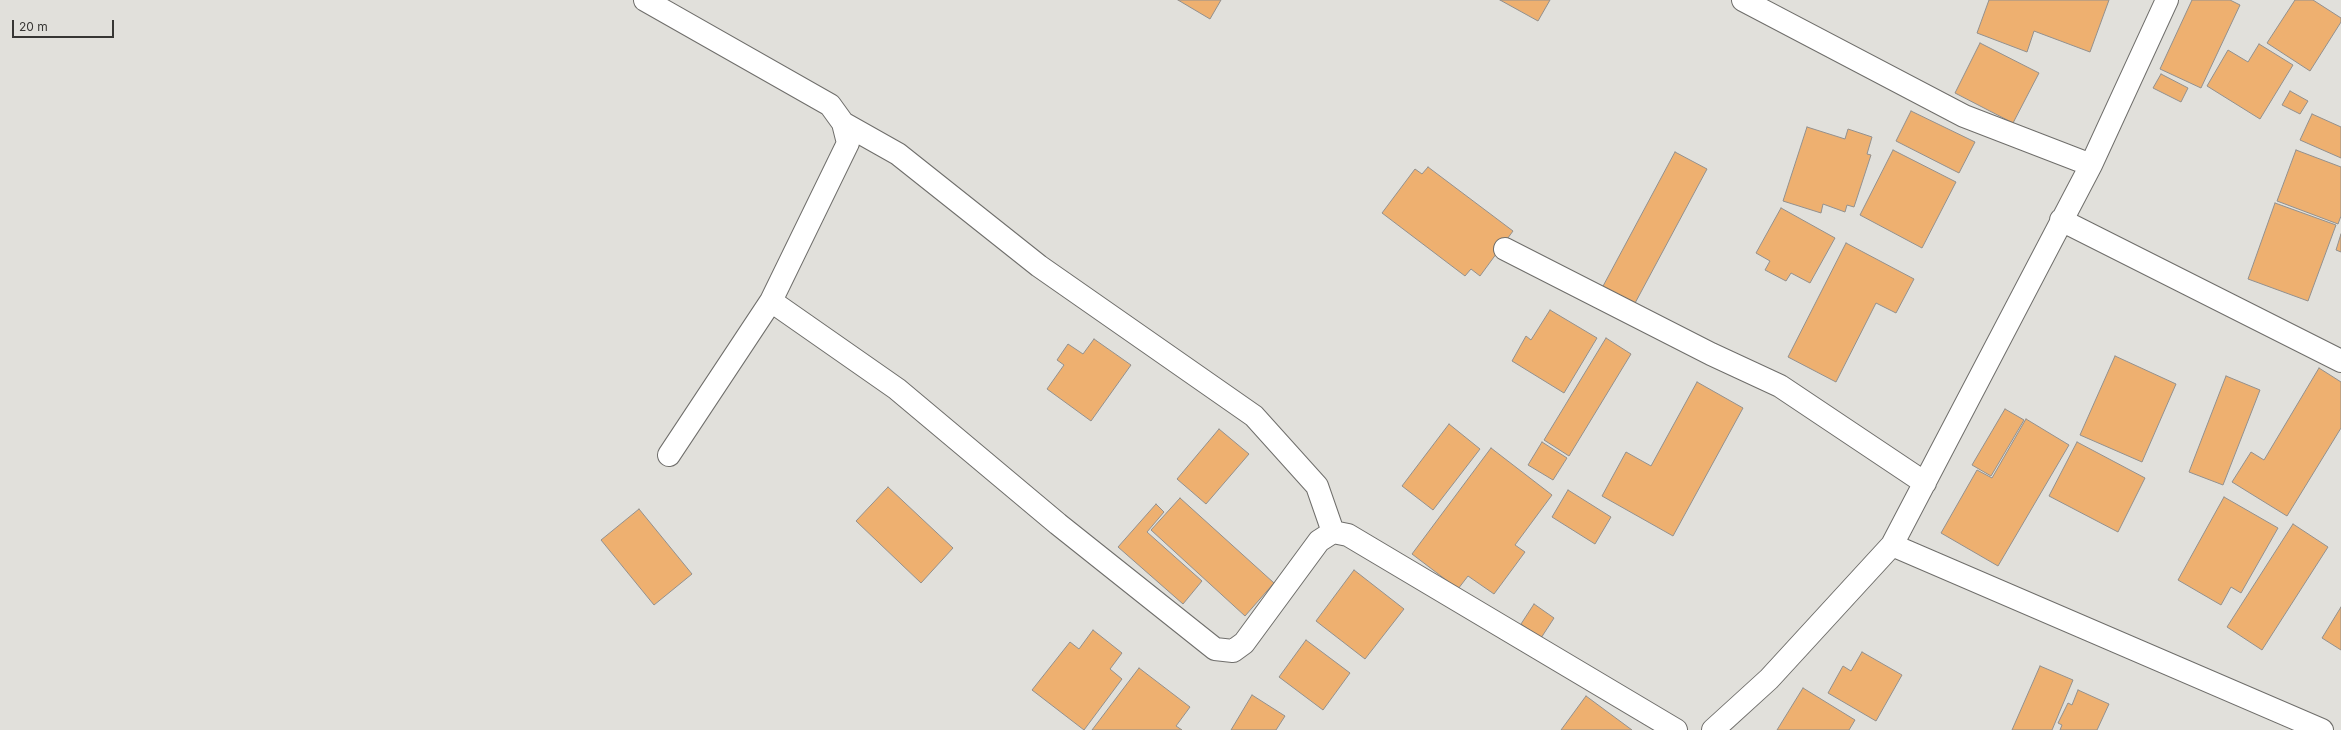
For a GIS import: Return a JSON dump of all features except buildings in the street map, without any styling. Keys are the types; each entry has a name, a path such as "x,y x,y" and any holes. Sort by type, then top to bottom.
{"street":[{"path":"645,0 830,105 843,123 848,143 771,301 668,455"},
{"path":"1744,0 1964,116 2091,165"},
{"path":"1713,730 1769,679 1892,545 2091,165 2167,0"},
{"path":"843,123 898,154 1039,266 1254,416 1318,486 1333,532"},
{"path":"2062,220 2341,361"},
{"path":"1505,249 1712,354 1780,386 1925,483"},
{"path":"771,301 897,389 1058,524 1215,649 1233,651 1244,643 1319,541 1333,532 1348,535 1676,730"},
{"path":"1892,545 2322,730"}]}
